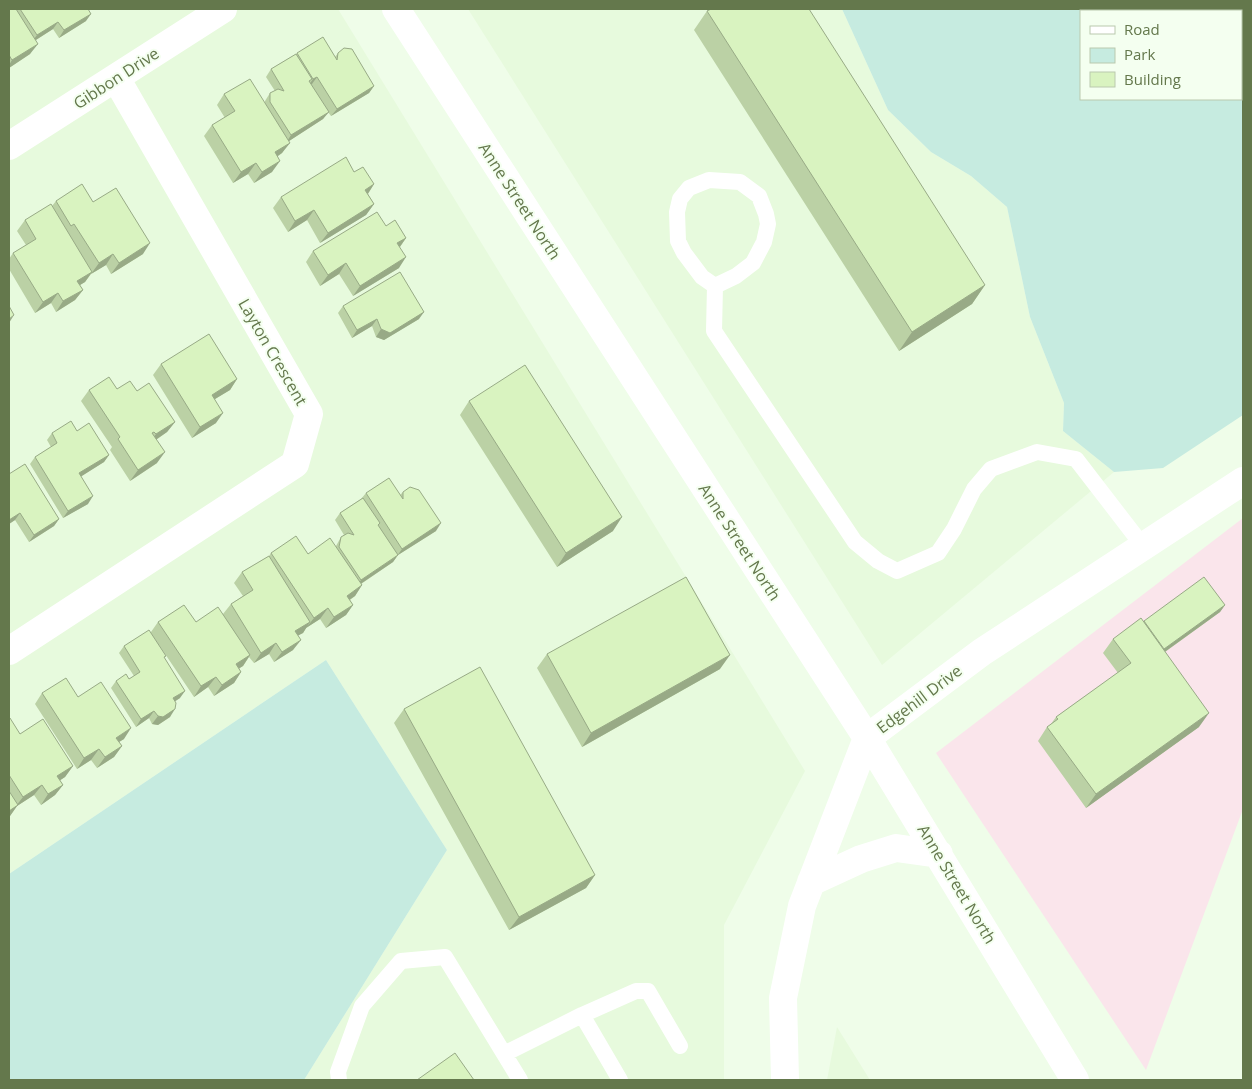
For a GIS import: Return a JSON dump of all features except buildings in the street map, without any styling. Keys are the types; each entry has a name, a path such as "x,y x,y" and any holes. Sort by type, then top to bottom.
{"street":[{"name":"Gibbon Drive","path":"9,146 223,9"},
{"name":"Anne Street North","path":"396,9 868,738 1075,1080"},
{"name":"Layton Crescent","path":"9,651 295,464 309,414 116,78"},
{"name":"Edgehill Drive","path":"785,1080 783,998 802,906 868,738 982,652 1243,481"},
{"path":"811,882 861,859 896,848 939,854"}],"lane":[{"path":"709,180 740,182 759,196 768,224 764,242 753,263 736,276 715,286 702,277 684,253 678,241 677,212 680,199 690,188 709,180"},
{"path":"715,286 714,331 855,542 878,561 897,571 938,553 954,529 974,489 991,469 1037,452 1076,459 1143,546"},
{"path":"339,1080 338,1072 362,1006 401,961 445,956 520,1080"},
{"path":"504,1054 582,1015 636,991 648,991 680,1046"},
{"path":"582,1015 620,1080"}],"shaded area":[{"path":"9,9 338,9 805,771 724,925 724,1080 304,1080 447,850 326,660 9,874"},
{"path":"468,9 842,9 888,110 931,152 971,176 1007,207 1030,317 1064,403 1063,431 1114,472 882,665"},
{"path":"1243,518 1243,809 1146,1070 936,753"},
{"path":"837,1027 870,1080 827,1080"}],"green space":[{"path":"842,9 1243,9 1243,415 1163,468 1114,472 1063,431 1064,403 1030,317 1007,207 971,176 931,152 888,110"},
{"path":"326,660 447,850 304,1080 9,1080 9,874"}]}
